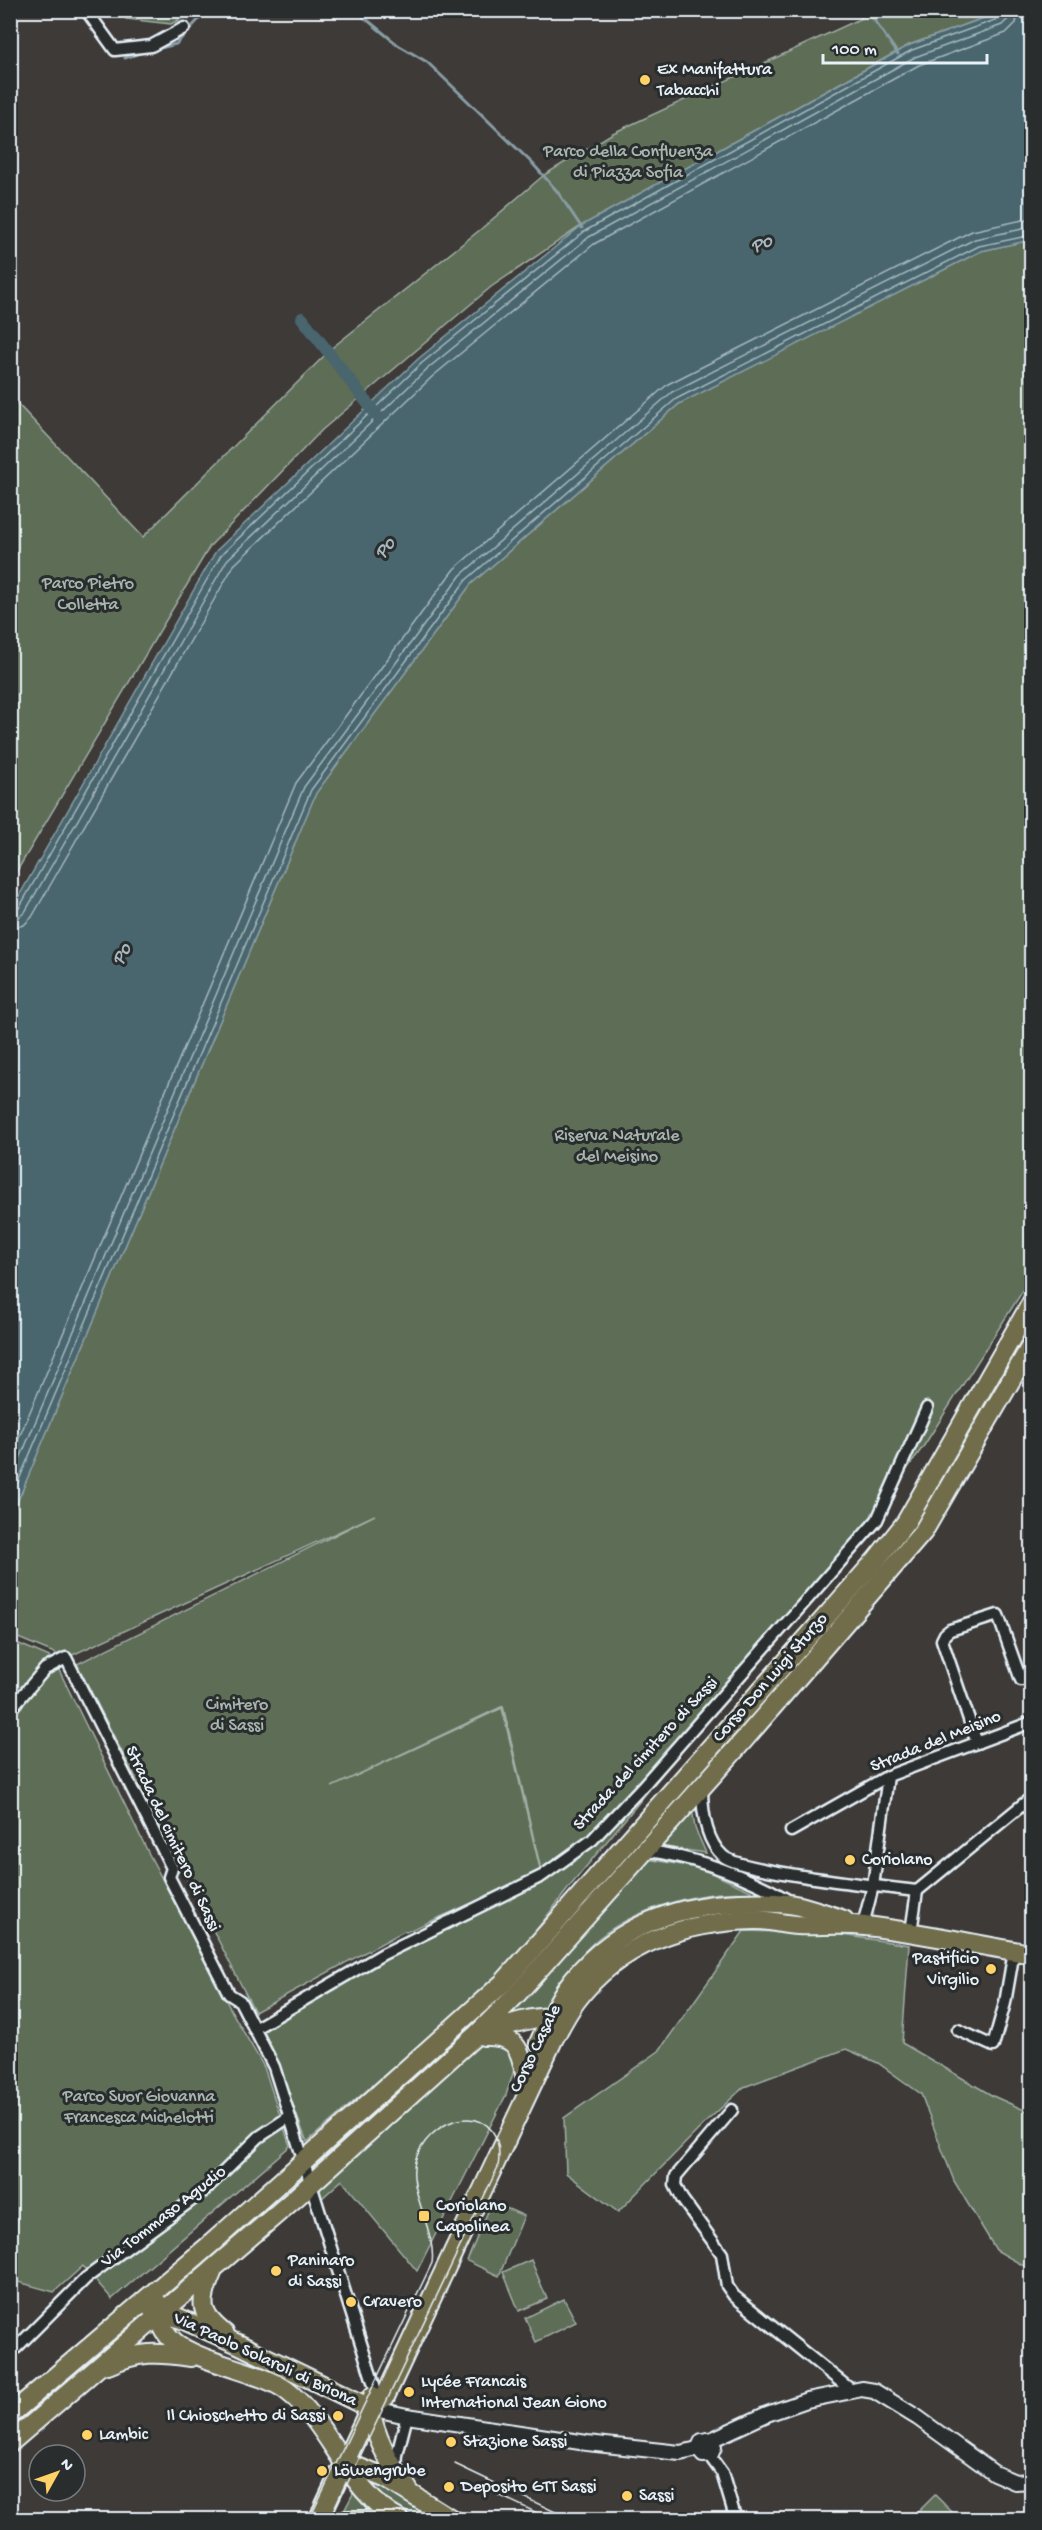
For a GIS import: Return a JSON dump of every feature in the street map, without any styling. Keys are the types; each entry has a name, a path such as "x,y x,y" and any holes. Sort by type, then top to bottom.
{"main road":[{"name":"Corso Don Luigi Sturzo","path":"303,2160 503,1983 875,1561 906,1522 1032,1302"},
{"name":"Corso Don Luigi Sturzo","path":"476,2036 516,1995 645,1850 923,1532 1024,1369 1032,1344"},
{"name":"Corso Casale","path":"318,2520 370,2408 375,2388 551,2018 567,1988 594,1956 612,1942 649,1920 676,1911 717,1904 760,1902 799,1906 863,1925 1023,1952"},
{"name":"Corso Casale","path":"370,2408 385,2397 553,2040 571,2009 590,1984 613,1963 644,1943 669,1932 720,1921 759,1920 796,1925 863,1925"},
{"path":"10,2443 213,2270 476,2036 516,2022 534,2018 551,2018 571,2009"},
{"path":"476,2036 496,2035 511,2041 520,2052 525,2074"},
{"path":"10,2415 303,2160"},
{"path":"213,2270 206,2287 203,2310 217,2328 238,2344"},
{"name":"Via Paolo Solaroli di Briona","path":"162,2285 159,2299 161,2313 165,2331 171,2340 209,2360 260,2376 288,2391 302,2406 365,2491 391,2518"},
{"name":"Via Paolo Solaroli di Briona","path":"135,2307 179,2318 370,2408"},
{"path":"92,2372 128,2356 150,2352 209,2360"},
{"path":"370,2408 374,2429 396,2472 413,2497"},
{"path":"345,2462 387,2479 453,2520"},
{"path":"346,2520 391,2518"}],"street":[{"path":"86,10 115,50 151,46 184,28"},
{"name":"Strada del cimitero di Sassi","path":"254,2029 383,1954 542,1876 592,1840 642,1787 877,1520 927,1408"},
{"path":"977,1743 942,1640 945,1634 950,1630 998,1616 1021,1680"},
{"name":"Strada del cimitero di Sassi","path":"10,1710 45,1669 66,1658 172,1868 169,1877 229,1994 240,2001 274,2067 289,2117"},
{"name":"Strada del Meisino","path":"791,1831 888,1776 1032,1722"},
{"path":"863,1925 873,1886 888,1776"},
{"path":"702,1785 703,1813 713,1845 725,1858 734,1873"},
{"path":"911,1932 917,1891 1032,1797"},
{"path":"622,1848 645,1850 687,1859 734,1873 799,1906"},
{"path":"725,1858 752,1867 917,1891"},
{"path":"734,1873 752,1867"},
{"name":"Corso Casale","path":"958,2030 993,2046 1023,1952"},
{"path":"732,2110 676,2176 675,2185 682,2199 722,2254 727,2286 734,2296 850,2390"},
{"path":"289,2117 375,2388"},
{"name":"Via Tommaso Agudio","path":"10,2354 86,2278 203,2192 259,2137 289,2117"},
{"path":"370,2408 407,2416 587,2443 680,2453 705,2448 807,2400 850,2390 874,2391 918,2418 994,2473 1015,2482 1032,2481"},
{"path":"396,2472 397,2455 407,2416"},
{"path":"705,2448 722,2473 736,2520"}],"green space":[{"path":"134,10 196,11 171,24 126,19"},
{"name":"Parco Pietro Colletta","path":"857,11 1003,11 909,45 581,226 491,287 322,430 210,546 11,881 11,397 143,537 333,347 481,229 544,175 613,133 862,18"},
{"name":"Riserva Naturale del Meisino","path":"1031,240 1031,1278 925,1444 870,1521 571,1885 514,1959 462,2008 307,2142 263,2028 384,1957 542,1874 503,1706 332,1787 502,1708 541,1873 404,1931 255,2012 77,1664 375,1515 66,1658 11,1635 11,1517 316,793 471,584 679,404 729,375 777,354 981,251"},
{"name":"Parco Suor Giovanna Francesca Michelotti","path":"10,1640 52,1658 60,1672 149,1854 232,2012 264,2067 290,2146 112,2299 83,2266 54,2292 11,2280"},
{"path":"692,1808 695,1828 706,1853 658,1846"},
{"path":"647,1859 700,1868 751,1891 750,1893 707,1895 684,1899 639,1914 618,1925 584,1952 563,1979 546,2010 529,2009 510,2014"},
{"path":"744,1931 828,1933 909,1945 902,2043 993,2096 1031,2113 1031,2270 996,2250 954,2181 921,2094 878,2063 846,2049 744,2087 707,2121 618,2212 566,2173 564,2118 659,2051"},
{"path":"478,2043 507,2043 513,2058 513,2074 506,2095 417,2271 342,2180 321,2199 318,2186"},
{"path":"492,2202 524,2216 499,2276 467,2261"},
{"path":"531,2260 547,2299 519,2311 503,2272"},
{"path":"564,2299 576,2322 536,2342 525,2318"},
{"path":"367,2475 437,2519 415,2516 397,2507 373,2486 366,2477"},
{"path":"356,2488 377,2510 343,2513"},
{"path":"935,2495 956,2516 953,2519 911,2519"}],"water":[{"name":"Po","path":"1003,11 1031,11 1031,240 981,251 679,404 471,584 316,793 11,1517 11,910 216,551 418,359 581,226 910,45"}],"waterway":[{"path":"153,50 176,44 200,18 213,10"},
{"path":"355,10 398,45 427,62 448,82 533,164 557,191 582,228"},
{"path":"867,10 898,54"},
{"path":"125,58 146,51"},
{"path":"302,318 378,417"}],"tram line":[{"path":"309,2520 432,2263 430,2237 415,2182 416,2158 425,2141 438,2129 453,2121 468,2119 481,2122 492,2131 498,2146 498,2167 330,2520"},
{"path":"455,2464 572,2520"},
{"path":"486,2489 552,2520"}],"place":[{"name":"Ex Manifattura Tabacchi","path":"645,80"},
{"name":"Coriolano","path":"850,1860"},
{"name":"Pastificio Virgilio","path":"991,1969"},
{"name":"Coriolano Capolinea","path":"424,2216"},
{"name":"Paninaro di Sassi","path":"276,2271"},
{"name":"Cravero","path":"351,2302"},
{"name":"Lycée Francais International Jean Giono","path":"409,2392"},
{"name":"Il Chioschetto di Sassi","path":"338,2416"},
{"name":"Lambic","path":"87,2435"},
{"name":"Stazione Sassi","path":"451,2442"},
{"name":"Löwengrube","path":"322,2471"},
{"name":"Deposito GTT Sassi","path":"449,2487"},
{"name":"Sassi","path":"627,2496"}],"park label":[{"name":"Parco della Confluenza di Piazza Sofia","path":"628,162"},
{"name":"Cimitero di Sassi","path":"237,1715"}]}
